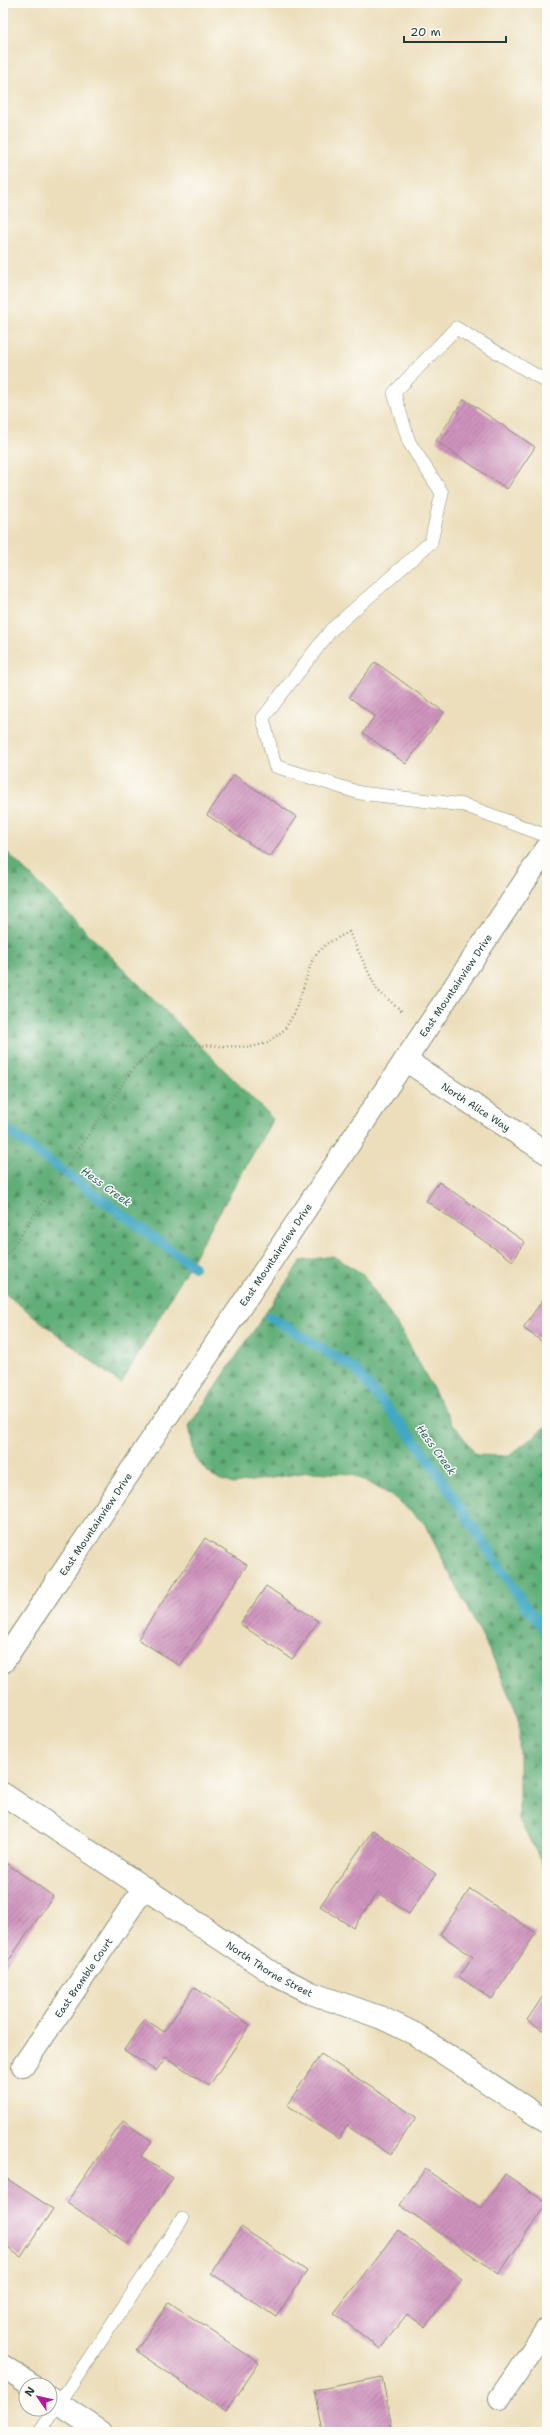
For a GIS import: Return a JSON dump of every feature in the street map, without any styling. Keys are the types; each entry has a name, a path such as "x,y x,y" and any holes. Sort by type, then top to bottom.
{"street":[{"name":"East Mountainview Drive","path":"3,1662 547,848"},
{"name":"North Alice Way","path":"404,1060 547,1153"},
{"name":"North Thorne Street","path":"3,1794 275,1974 311,1993 382,2018 415,2034 547,2122"},
{"name":"East Bramble Court","path":"23,2066 144,1888"},
{"path":"500,2398 547,2329"},
{"path":"3,2366 19,2377"},
{"path":"58,2403 101,2432"}],"lane":[{"path":"547,382 456,328 394,393 409,442 442,493 431,542 331,630 263,718 275,766 360,794 464,805 547,836"},
{"path":"58,2397 182,2219"},
{"path":"40,2432 47,2417"}],"path":[{"path":"3,1261 104,1114 135,1066 160,1044 180,1043 251,1047 267,1043 284,1030 295,1012 313,958 326,944 349,932 377,990 425,1030"}],"green space":[{"path":"3,848 273,1119 121,1384 3,1292"},
{"path":"333,1256 363,1274 405,1337 449,1418 476,1455 509,1456 547,1426 547,1872 519,1820 519,1719 495,1662 424,1523 391,1495 351,1474 309,1472 233,1484 213,1477 195,1459 189,1426 301,1261"}],"building":[{"path":"464,399 535,447 507,489 436,441"},
{"path":"375,662 444,712 406,764 363,733 375,716 349,697"},
{"path":"234,775 297,817 270,857 207,815"},
{"path":"439,1182 525,1242 513,1261 426,1201"},
{"path":"547,1294 547,1345 523,1328"},
{"path":"205,1538 247,1565 180,1666 138,1639"},
{"path":"266,1586 318,1621 292,1659 240,1624"},
{"path":"373,1830 436,1874 409,1914 378,1892 353,1928 320,1906"},
{"path":"3,1861 53,1896 5,1966 3,1965"},
{"path":"470,1889 536,1933 492,1999 459,1977 473,1957 440,1934"},
{"path":"194,1987 250,2025 209,2086 166,2057 156,2071 124,2050 145,2019 164,2032"},
{"path":"547,1990 547,2033 527,2020"},
{"path":"321,2054 416,2117 391,2155 347,2126 339,2139 287,2105"},
{"path":"123,2121 152,2141 141,2156 173,2178 128,2244 67,2202"},
{"path":"425,2169 481,2208 505,2174 547,2203 499,2274 400,2205"},
{"path":"3,2176 53,2209 21,2257 3,2245"},
{"path":"241,2227 307,2271 276,2317 211,2273"},
{"path":"398,2230 462,2279 425,2327 407,2314 380,2349 334,2313"},
{"path":"169,2302 259,2363 226,2412 136,2351"},
{"path":"382,2377 393,2432 323,2432 315,2390"}],"waterway":[{"name":"Hess Creek","path":"3,1127 194,1267"},
{"name":"Hess Creek","path":"270,1317 354,1368 423,1451 526,1607 547,1632"}]}
